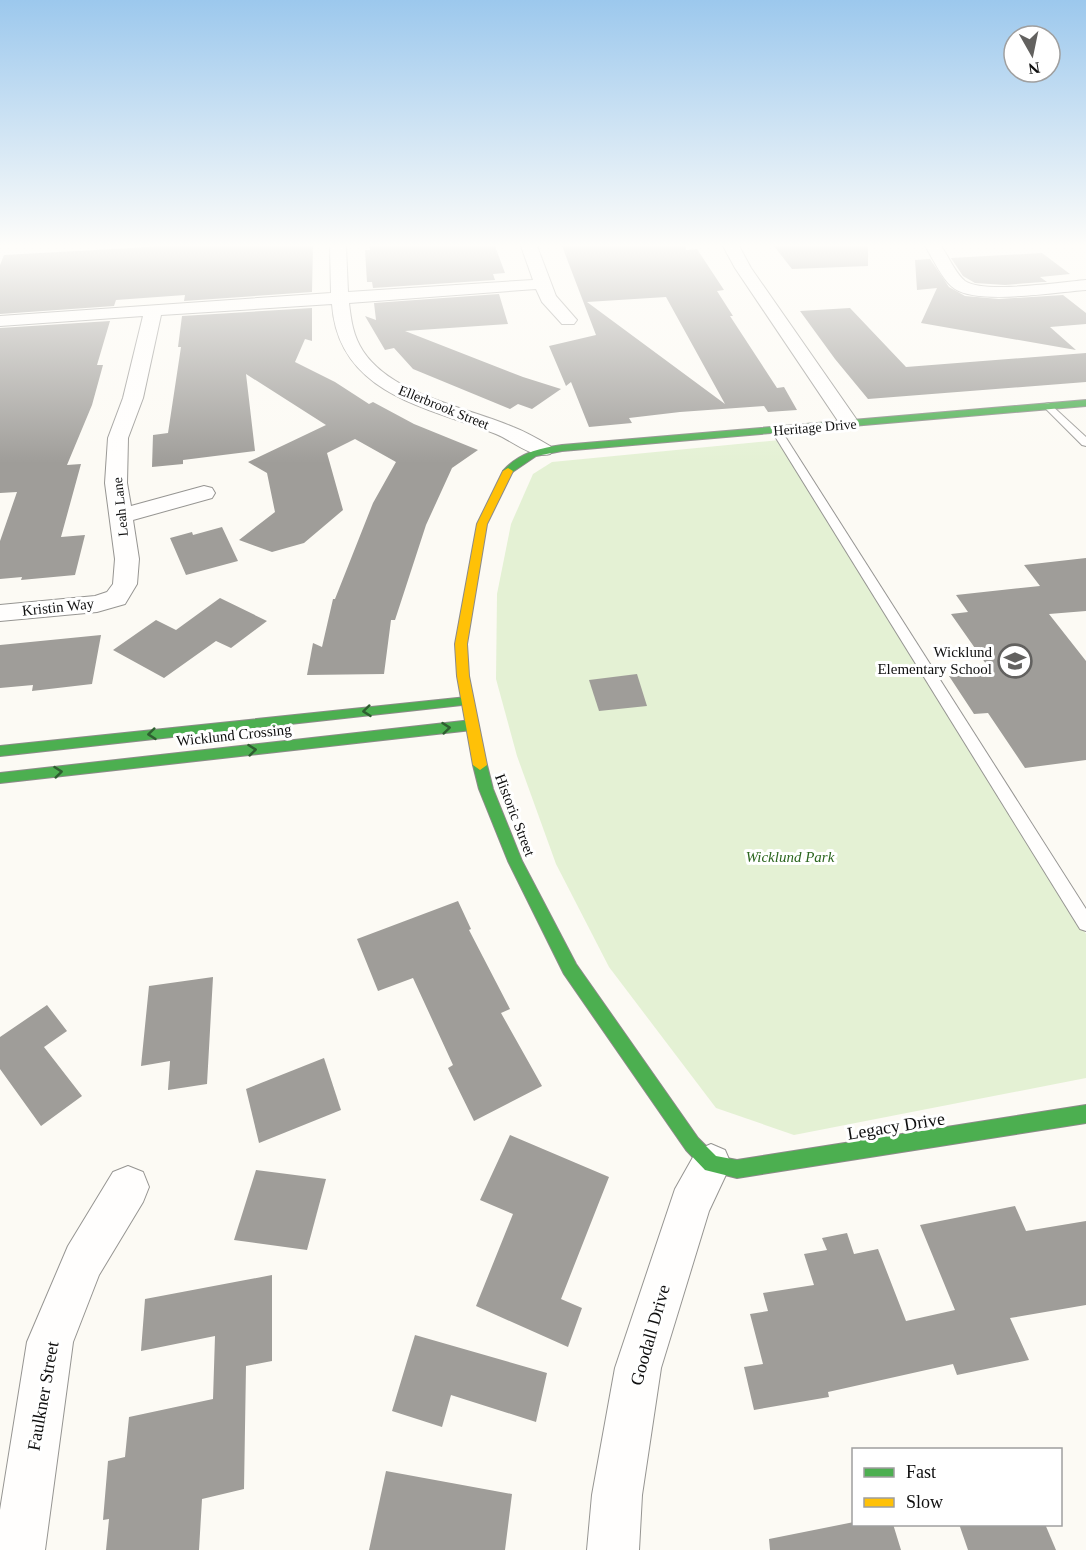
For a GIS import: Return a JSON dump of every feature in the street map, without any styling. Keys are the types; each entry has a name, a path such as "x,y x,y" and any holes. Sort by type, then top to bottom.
{"street":[{"path":"0,321 41,318"},
{"name":"Leah Lane","path":"116,598 125,584 126,571 116,483 118,438 134,398 151,318"},
{"name":"Ellerbrook Street","path":"343,318 344,332 353,353 376,375 405,393 507,432 543,450"},
{"path":"778,318 849,423"},
{"name":"Heritage Drive","path":"543,450 1086,403"},
{"name":"Historic Street","path":"543,450 520,459 505,474 483,524 461,644 475,749 486,789 515,861 570,969 692,1144 711,1164"},
{"path":"120,516 204,493"},
{"name":"Kristin Way","path":"0,613 97,604 116,598"},
{"name":"Wicklund Crossing","path":"0,751 467,701"},
{"name":"Wicklund Crossing","path":"0,778 472,725"},
{"name":"Legacy Drive","path":"711,1164 737,1169 1086,1114"},
{"name":"Goodall Drive","path":"613,1550 617,1495 638,1368 690,1204 711,1164"},
{"name":"Faulkner Street","path":"19,1550 50,1342 83,1261 128,1187"}],"lane":[{"path":"1049,406 1086,443"},
{"path":"776,430 1086,924"}],"green space":[{"name":"Wicklund Park","path":"780,440 1086,934 1086,1078 794,1135 716,1108 609,967 556,864 517,756 496,679 497,594 511,524 533,474 552,462"}],"building":[{"path":"182,318 312,318 312,341 305,339 295,362 335,382 369,404 373,402 414,424 478,450 452,468 426,525 395,620 391,620 384,674 307,675 313,643 322,647 333,599 335,599 373,503 396,462 355,439 327,453 343,510 304,543 272,552 239,540 275,512 267,473 248,462 326,425 246,374 255,451 183,460 183,464 152,467 153,435 168,433 181,347 178,347"},
{"path":"366,318 506,318 508,324 405,331 523,377 561,389 532,409 518,404 510,409 413,369 394,348 385,350"},
{"path":"590,318 609,318 725,404 678,318 732,318 777,388 784,387 797,410 768,412 764,406 680,412 629,418 632,423 589,427 571,382 566,386 549,346 596,335"},
{"path":"805,318 860,318 906,367 1086,353 1086,382 868,399"},
{"path":"923,318 1086,318 1086,324 1050,327 1076,350 921,323"},
{"path":"110,321 97,365 103,365 92,405 67,465 81,464 61,537 85,535 75,575 21,580 22,577 0,579 0,541 17,492 0,493 0,328"},
{"path":"222,527 238,561 186,575 170,538 192,532 193,535"},
{"path":"1086,558 1086,611 1049,614 1086,661 1086,760 1025,768 988,713 974,714 949,676 991,671 951,614 968,612 956,595 1040,586 1024,565"},
{"path":"220,598 267,621 231,648 216,641 164,678 113,650 156,620 176,630"},
{"path":"101,635 92,684 32,691 33,685 0,688 0,645"},
{"path":"637,674 647,706 599,711 589,680"},
{"path":"458,901 471,929 469,930 510,1009 501,1013 542,1086 474,1121 448,1068 453,1065 413,978 378,991 357,939"},
{"path":"213,977 207,1084 168,1090 170,1061 141,1066 149,986"},
{"path":"47,1005 67,1031 44,1047 82,1096 41,1126 0,1069 0,1037"},
{"path":"324,1058 341,1110 259,1143 246,1089"},
{"path":"510,1135 609,1177 561,1299 582,1308 568,1347 476,1306 513,1214 480,1200"},
{"path":"256,1170 326,1179 307,1250 234,1240"},
{"path":"1015,1206 1026,1231 1086,1221 1086,1305 1010,1318 1029,1360 957,1375 953,1364 828,1392 829,1397 754,1410 744,1367 763,1364 750,1314 768,1311 763,1293 814,1285 804,1254 827,1250 822,1238 847,1233 854,1254 878,1249 906,1321 955,1310 920,1225"},
{"path":"272,1275 272,1361 246,1366 244,1489 202,1499 199,1550 106,1550 109,1519 103,1520 108,1461 125,1457 129,1417 213,1399 215,1336 141,1351 145,1299"},
{"path":"415,1335 547,1373 536,1422 451,1395 442,1427 392,1411"},
{"path":"386,1471 512,1494 505,1550 369,1550"},
{"path":"852,1522 852,1526 894,1526 901,1550 770,1550 769,1539"},
{"path":"960,1526 1046,1526 1056,1550 968,1550"}],"traffic: fast":[{"path":"508,471 533,454 562,448 1086,403"},
{"path":"0,751 467,701"},
{"path":"0,778 472,725"},
{"path":"480,765 486,789 515,861 570,969 692,1144 711,1164 737,1169 1086,1114"}],"traffic: slow":[{"path":"480,765 463,676 461,644 482,524 508,471"}],"place":[{"name":"Wicklund Elementary School","path":"1015,661"}]}
